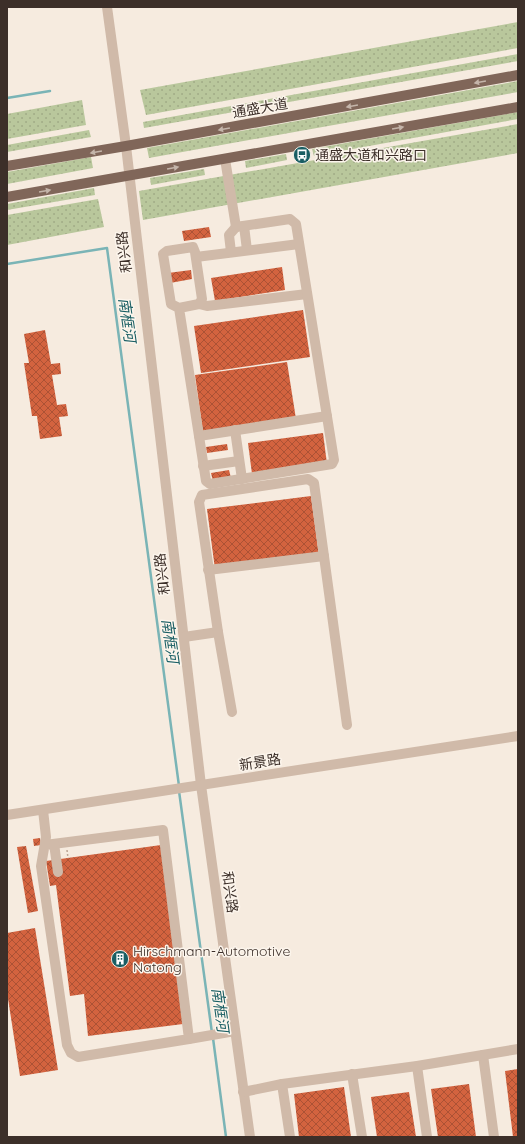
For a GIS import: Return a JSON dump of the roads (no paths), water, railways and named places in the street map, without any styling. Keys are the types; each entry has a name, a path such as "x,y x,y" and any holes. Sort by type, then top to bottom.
{"main road":[{"name":"通盛大道","path":"7,166 518,76"},
{"path":"7,197 518,106"}],"street":[{"name":"和兴路","path":"107,7 126,146 201,785 250,1137"},
{"path":"225,159 240,227 247,250"},
{"path":"179,308 206,481 210,484 332,464 334,460 296,224 290,219 240,227 229,235 231,252"},
{"path":"196,257 299,244"},
{"path":"199,304 202,299 196,257 193,247 167,251 163,254 171,304 179,308 199,304 206,306 307,294"},
{"path":"199,436 327,416"},
{"path":"235,430 242,479"},
{"path":"203,466 239,461"},
{"path":"232,712 198,502 202,495 308,479 314,483 347,725"},
{"path":"208,570 324,556"},
{"path":"184,637 218,632"},
{"name":"新景路","path":"7,815 518,736"},
{"path":"43,810 46,837 50,844 58,872"},
{"path":"50,844 163,830 193,1038"},
{"path":"50,844 41,866 67,1045 71,1053 78,1057 235,1031"},
{"path":"243,1092 282,1084 417,1066 518,1049"},
{"path":"483,1055 494,1137"},
{"path":"417,1066 427,1137"},
{"path":"352,1074 362,1137"},
{"path":"282,1084 290,1137"}],"waterway":[{"name":"南框河","path":"7,98 50,91"},
{"name":"南框河","path":"7,264 107,248 179,786"},
{"name":"南框河","path":"179,791 212,1033"},
{"name":"南框河","path":"213,1038 226,1137"}],"place":[{"name":"通盛大道和兴路口","path":"302,155"},
{"name":"Hirschmann-Automotive Natong","path":"120,959"}]}
